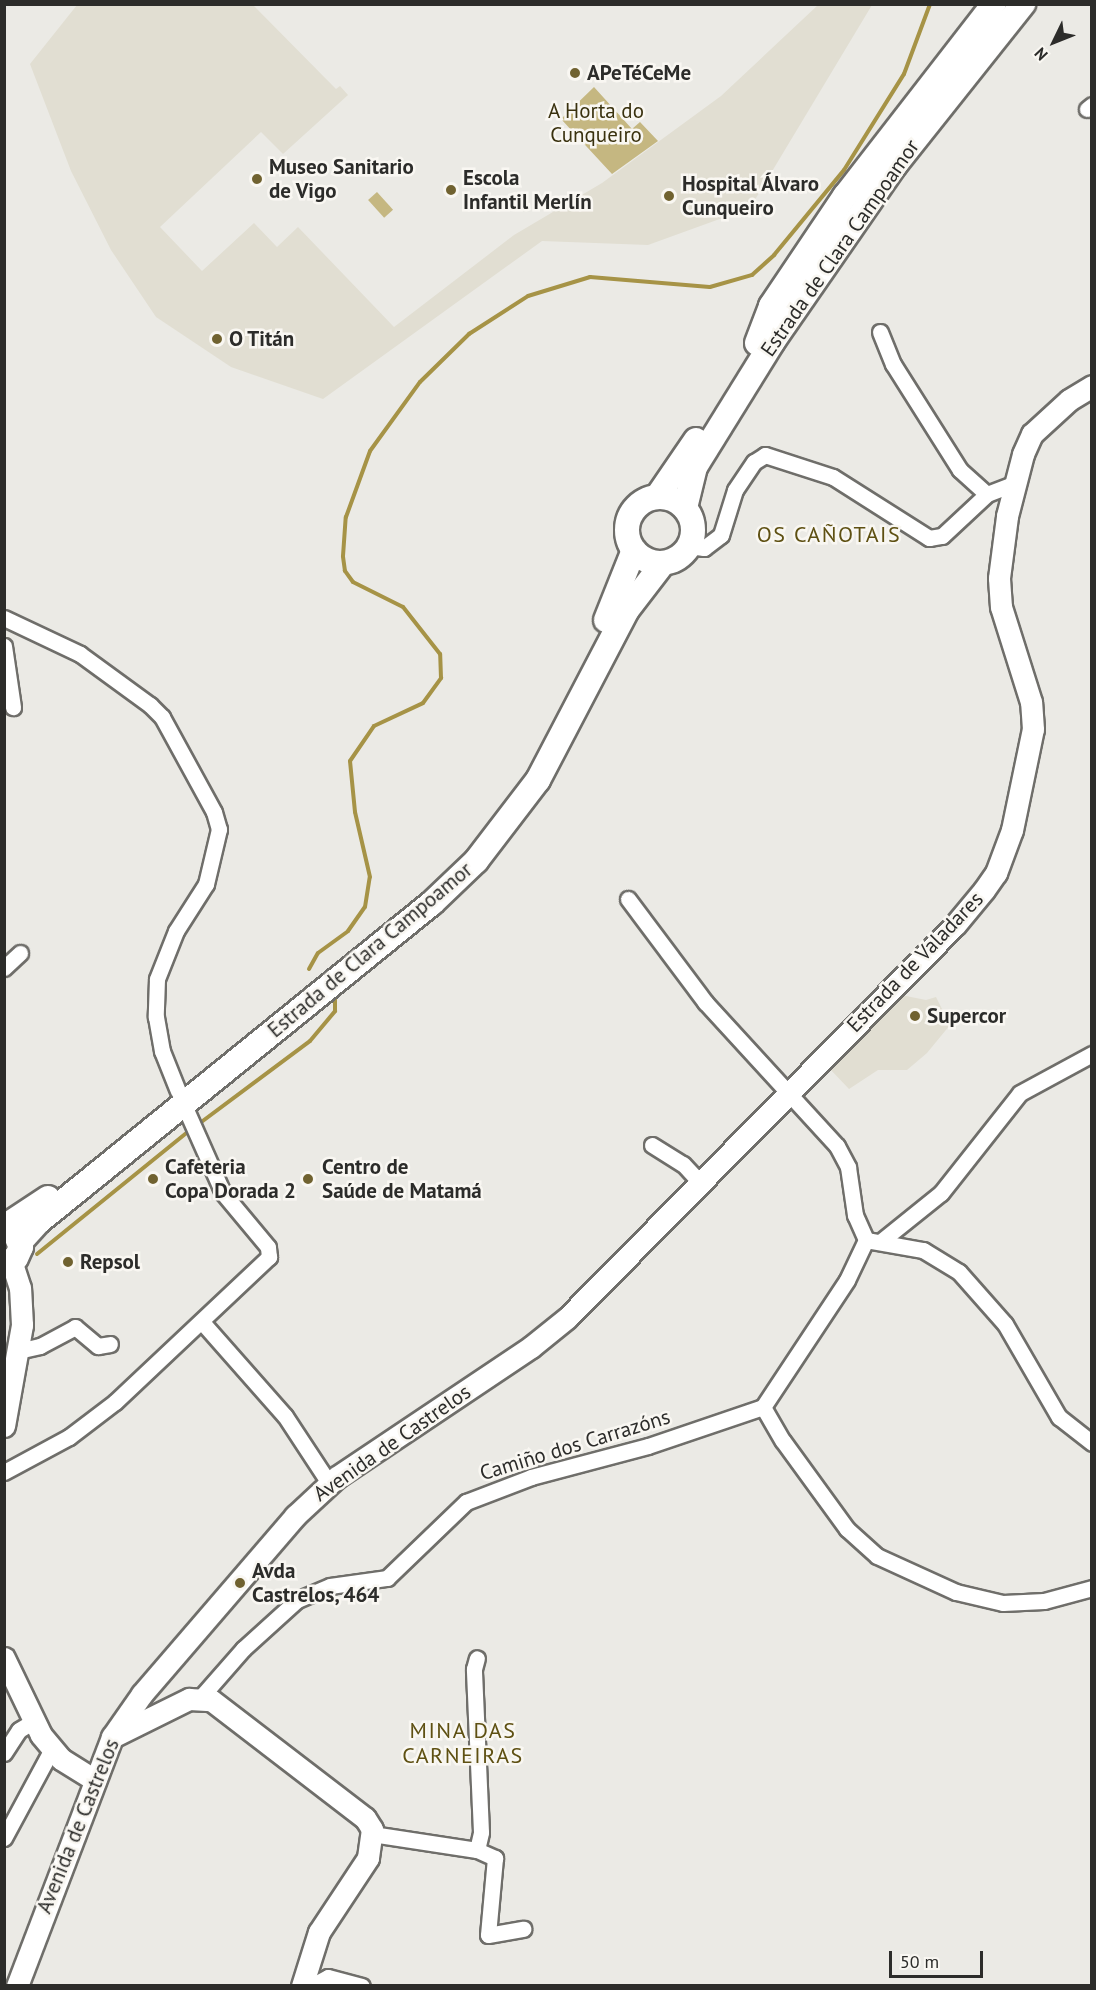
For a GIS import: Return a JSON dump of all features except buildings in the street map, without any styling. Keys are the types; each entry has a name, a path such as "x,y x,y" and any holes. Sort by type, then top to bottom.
{"main road":[{"name":"Estrada de Clara Campoamor","path":"757,343 771,306 845,196 994,4"},
{"name":"Estrada de Clara Campoamor","path":"184,1105 466,851 522,781 550,736 624,583 634,550 627,531 632,512 657,497 757,343 876,169 1006,4"},
{"name":"Estrada de Clara Campoamor","path":"10,1243 47,1198 184,1105 398,932 476,861 538,780 627,610 663,563 682,555 689,546 693,526 685,508 695,467 773,341 895,165 1023,4"},
{"name":"Estrada de Valadares","path":"789,1093 960,919 984,891 1005,853 1033,729 1031,702 1000,607 1001,549 1015,483 1032,434 1069,400 1092,386"},
{"path":"657,497 667,498 685,508"},
{"path":"634,550 642,557 663,563"},
{"name":"Avenida de Castrelos","path":"16,1986 112,1737 142,1694 201,1623 295,1516 328,1483 542,1339 789,1093"},
{"path":"4,1426 18,1351 22,1304 10,1243"},
{"path":"4,1658 34,1720 52,1749 61,1760 95,1779"},
{"path":"112,1737 180,1703 201,1697 211,1700 365,1818 372,1834 368,1858 319,1932 302,1986"}],"street":[{"path":"880,332 893,364 960,470 987,494"},
{"path":"689,546 704,548 721,535 735,490 754,462 765,455 833,477 929,538 942,536 987,494 1015,483"},
{"path":"4,1472 69,1437 115,1402 266,1262 269,1252 223,1192 162,1051 156,1017 157,979 176,931 206,884 219,829 214,812 162,717 150,705 80,654 5,618"},
{"path":"4,646 13,707"},
{"path":"628,899 705,1002 823,1127 843,1156 859,1230 873,1241 938,1256 959,1272 1005,1324 1059,1417 1092,1443"},
{"path":"4,968 20,953"},
{"path":"1092,1054 1020,1093 941,1193 873,1241 763,1407 847,1529 877,1556 956,1592 1003,1603 1044,1601 1092,1588"},
{"path":"652,1145 683,1164 701,1183"},
{"path":"202,1322 285,1416 328,1483"},
{"path":"18,1351 40,1346 75,1327 98,1346 110,1344"},
{"name":"Camiño dos Carrazóns","path":"201,1697 243,1649 297,1600 330,1586 387,1578 466,1502 531,1477 648,1446 763,1407"},
{"path":"477,1658 474,1669 481,1832 477,1850"},
{"path":"4,1753 19,1730 34,1720"},
{"path":"4,1838 8,1820 52,1749"},
{"path":"372,1834 477,1850 495,1858 488,1935 523,1929"},
{"path":"311,1986 328,1977 362,1986"}],"shaded area":[{"name":"Hospital Álvaro Cunqueiro","path":"77,5 253,5 336,89 340,86 348,95 283,154 261,132 160,227 202,271 254,223 277,247 298,227 394,327 514,235 602,183 721,96 818,5 872,5 750,208 648,245 542,241 323,399 231,367 156,317 111,250 71,171 30,64"},
{"path":"901,995 926,1000 936,997 950,1025 927,1053 907,1070 878,1070 849,1089 829,1068"}],"green space":[{"name":"A Horta do Cunqueiro","path":"594,87 632,129 640,122 658,141 612,174 561,119"},
{"path":"377,192 393,210 384,218 368,200"}],"waterway":[{"path":"309,969 318,953 348,931 365,907 370,877 355,812 350,761 374,726 423,703 441,678 440,654 403,607 353,582 345,571 343,556 346,517 370,451 420,382 469,334 528,296 590,277 710,287 752,275 774,255 844,170 904,74 930,4"},
{"path":"196,1126 310,1041 335,1011 335,996"},
{"path":"37,1254 190,1130"}],"place":[{"name":"APeTéCeMe","path":"575,73"},
{"name":"Museo Sanitario de Vigo","path":"257,179"},
{"name":"Escola Infantil Merlín","path":"451,190"},
{"name":"Hospital Álvaro Cunqueiro","path":"669,196"},
{"name":"O Titán","path":"217,339"},
{"name":"Supercor","path":"915,1016"},
{"name":"Cafeteria Copa Dorada 2","path":"153,1179"},
{"name":"Centro de Saúde de Matamá","path":"308,1179"},
{"name":"Repsol","path":"68,1262"},
{"name":"Avda Castrelos, 464","path":"240,1583"}],"district":[{"name":"OS CAÑOTAIS","path":"829,535"},
{"name":"MINA DAS CARNEIRAS","path":"463,1742"}]}
